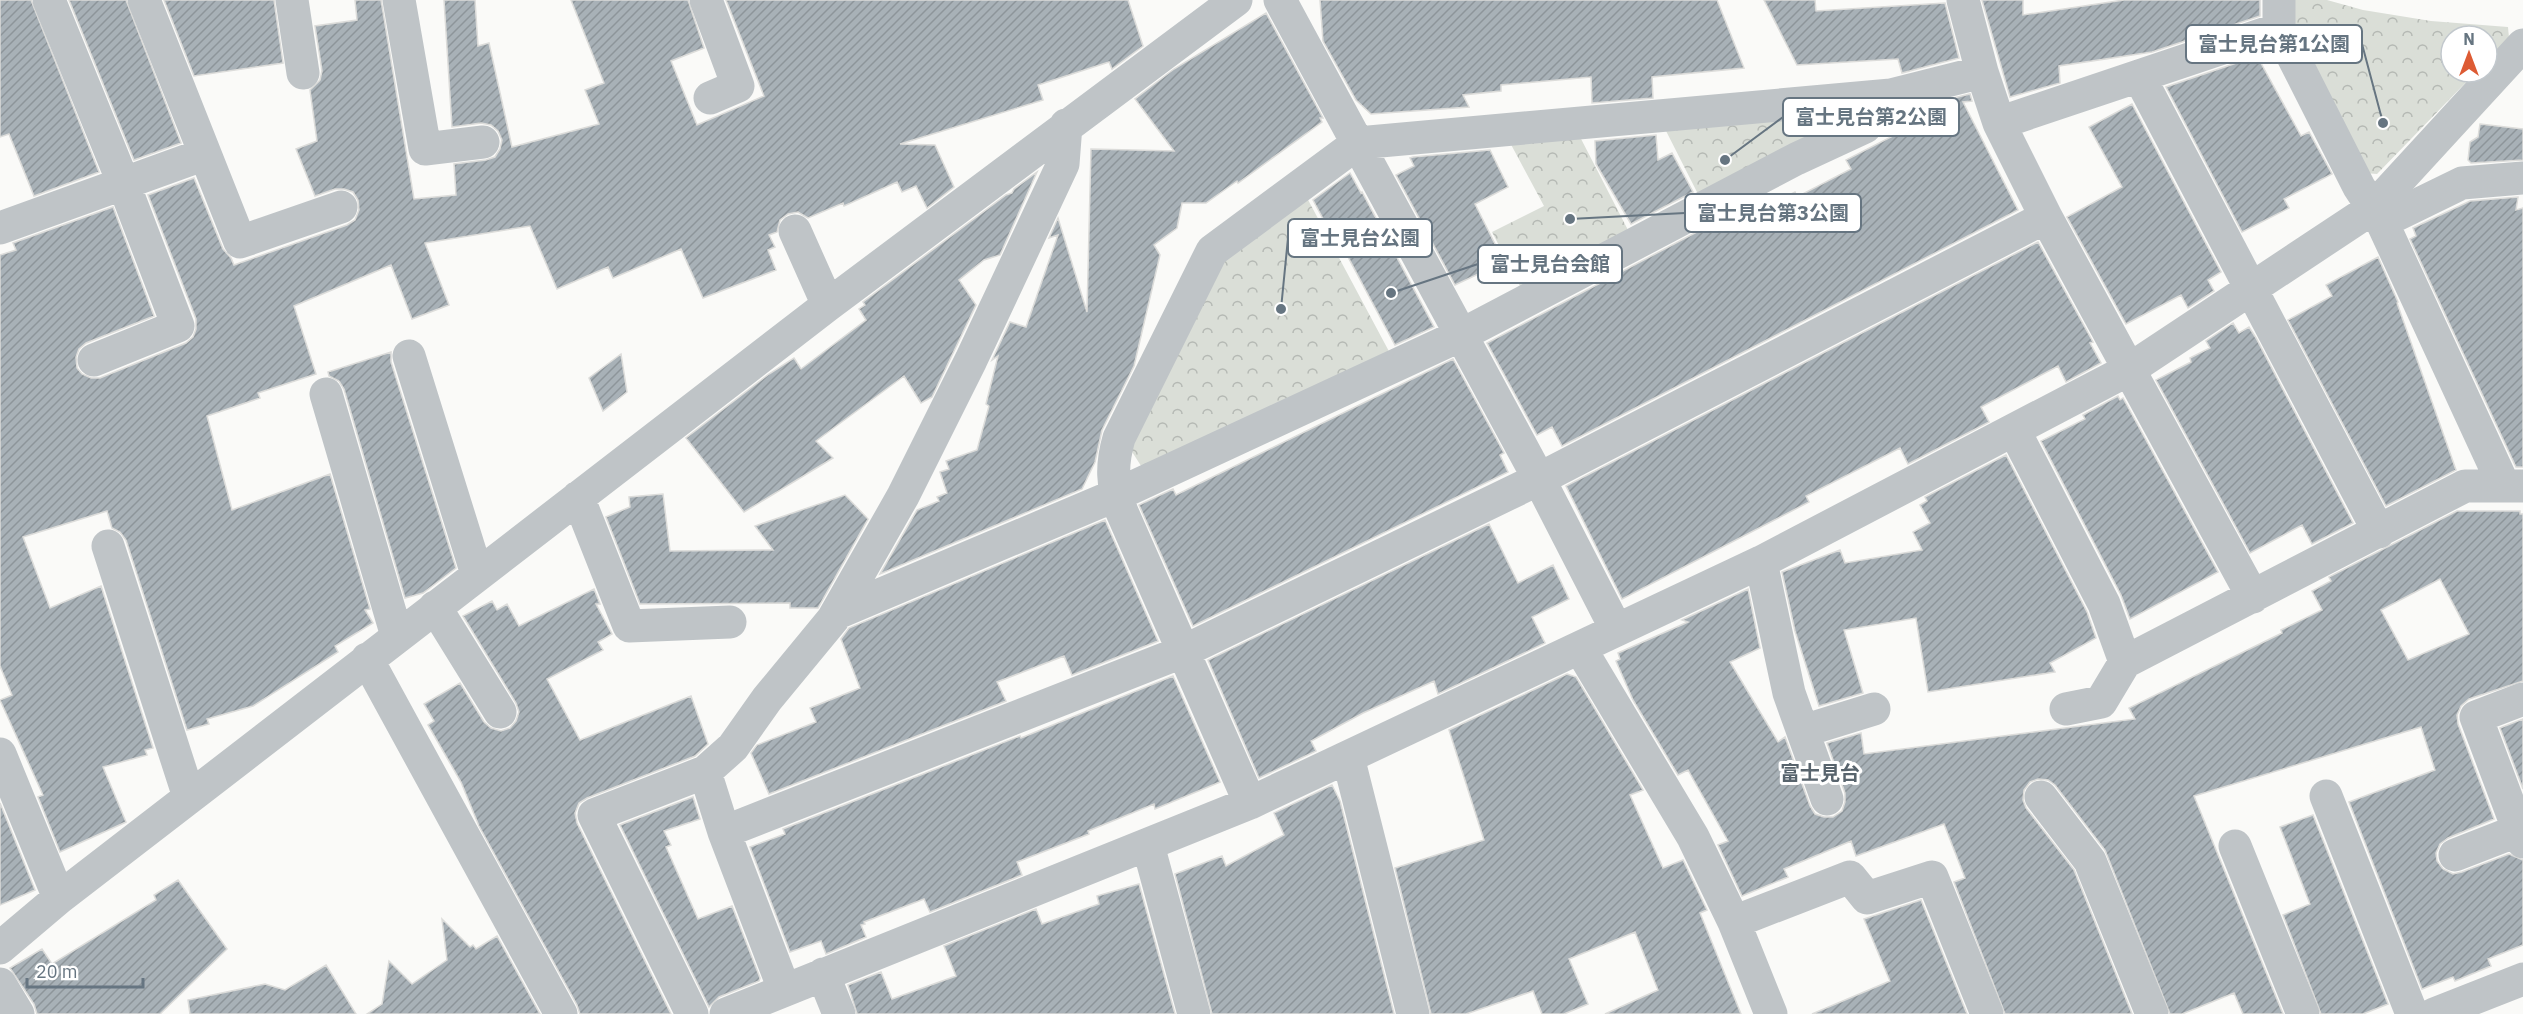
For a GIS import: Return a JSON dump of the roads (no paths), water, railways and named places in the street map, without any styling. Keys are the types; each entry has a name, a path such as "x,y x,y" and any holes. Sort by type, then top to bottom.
{"street":[{"path":"49,0 123,182 178,327 94,360"},
{"path":"144,0 240,242 341,207"},
{"path":"292,0 303,74"},
{"path":"399,0 425,150 483,142"},
{"path":"706,0 738,86 710,98"},
{"path":"0,948 58,898 477,574 1066,125 1236,0"},
{"path":"1280,0 1539,479 1616,629"},
{"path":"1964,0 1982,72 2000,123 2046,217 2253,597"},
{"path":"2000,123 2139,76 2279,14 2359,187 2378,215 2513,486 2466,486 2125,662 2101,702 2066,709"},
{"path":"2378,215 2523,45"},
{"path":"1250,803 1182,652 1116,495 1113,482 1114,456 1119,438 1212,251 1358,143 1891,94 1982,72"},
{"path":"2139,76 2379,532"},
{"path":"837,613 1116,495 1461,335 1786,165 1865,127 1891,94"},
{"path":"692,1014 594,815 705,772 733,747 767,699 837,613 903,496 976,350 1063,164 1066,125"},
{"path":"0,228 205,154"},
{"path":"726,1014 1250,803 1761,562 2130,369 2252,290 2378,215 2462,183 2523,178"},
{"path":"724,832 1182,652 1539,479 2046,217"},
{"path":"795,231 828,305"},
{"path":"409,356 477,574"},
{"path":"326,394 397,636"},
{"path":"2014,430 2103,604 2125,662"},
{"path":"578,497 629,626 730,622"},
{"path":"108,546 189,797"},
{"path":"1761,562 1789,693 1827,799"},
{"path":"435,607 500,712"},
{"path":"1580,648 1693,837 1734,922 1772,1014"},
{"path":"368,659 561,1014"},
{"path":"2455,855 2521,836 2476,717 2523,699"},
{"path":"1803,731 1874,709"},
{"path":"0,754 58,898"},
{"path":"1348,757 1413,1014"},
{"path":"705,772 724,832 784,989"},
{"path":"2326,796 2412,1014"},
{"path":"2041,797 2090,861 2152,1014"},
{"path":"1148,845 1194,1014"},
{"path":"2235,846 2303,1014"},
{"path":"1734,922 1850,877 1867,898 1932,877 1987,1014"},
{"path":"823,974 839,1014"},
{"path":"2434,1014 2523,979"},
{"path":"0,984 18,1014"}],"place":[{"name":"富士見台第1公園","path":"2383,123"},
{"name":"富士見台第2公園","path":"1725,160"},
{"name":"富士見台第3公園","path":"1570,219"},
{"name":"富士見台会館","path":"1391,293"},
{"name":"富士見台公園","path":"1281,309"}],"district":[{"name":"富士見台","path":"1820,773"}]}
